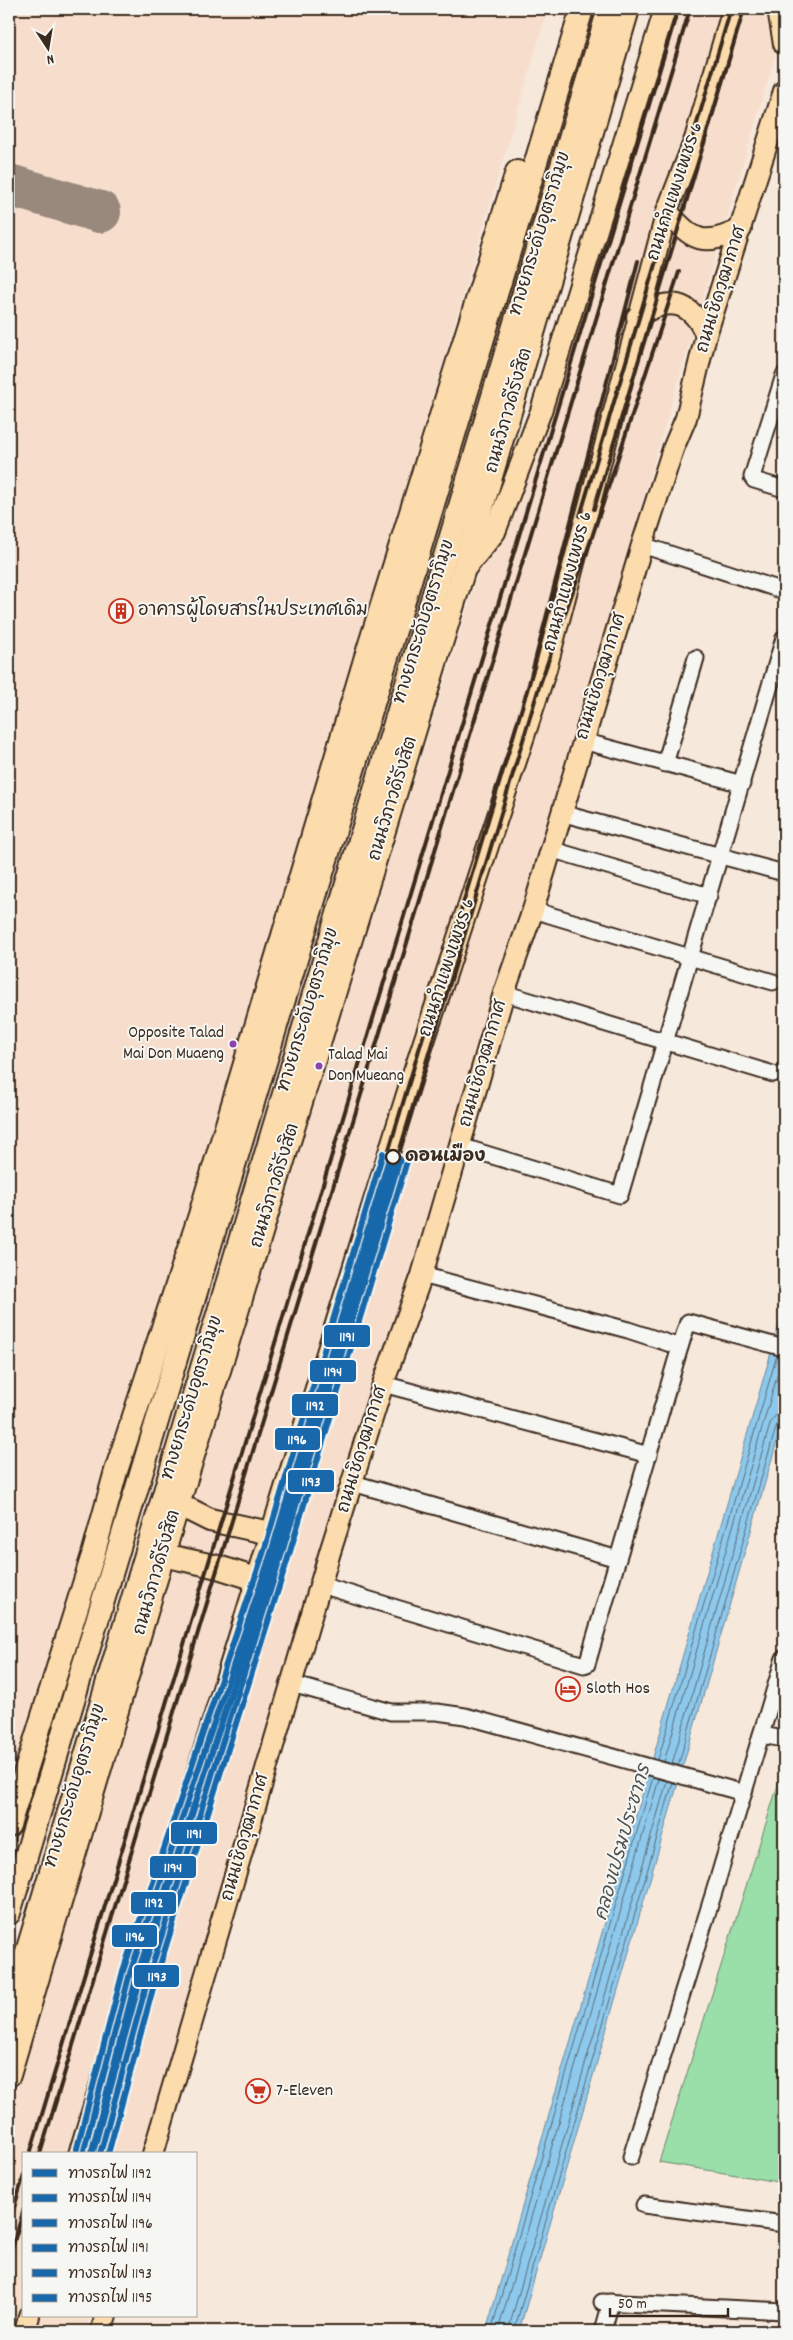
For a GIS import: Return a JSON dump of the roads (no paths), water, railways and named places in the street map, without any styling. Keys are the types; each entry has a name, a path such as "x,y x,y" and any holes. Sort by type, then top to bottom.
{"highway":[{"path":"9,1825 116,1471 200,1215 365,660 569,9"},
{"name":"ทางยกระดับอุตราภิมุข","path":"9,1913 582,9"},
{"name":"ทางยกระดับอุตราภิมุข","path":"9,2012 609,9"},
{"name":"ถนนวิภาวดีรังสิต","path":"9,2075 177,1508 463,572 628,9"},
{"path":"177,1508 190,1510 210,1520 270,1533"},
{"path":"164,1555 256,1578"}],"main road":[{"path":"463,572 495,532 541,411 665,9"},
{"name":"ถนนกำแพงเพชร 6","path":"80,2152 412,1078 546,668 637,317 667,211 695,139 733,9"},
{"path":"778,9 784,44"},
{"name":"ถนนเชิดวุฒากาศ","path":"154,2152 321,1585 384,1384 422,1275 504,993 533,910 642,545 673,448 686,418 706,335 784,91"},
{"path":"667,211 684,232 706,241 722,238 741,229"},
{"path":"637,317 652,308 664,305 678,305 690,310 699,319 706,335"},
{"path":"25,2331 28,2318"},
{"path":"101,2331 105,2318"}],"street":[{"path":"784,375 752,477 754,480 784,490"},
{"path":"642,545 784,591"},
{"path":"460,1146 620,1194 784,638"},
{"path":"666,764 696,658"},
{"path":"583,741 742,784"},
{"path":"561,812 784,873"},
{"path":"550,849 709,896"},
{"path":"533,910 773,982"},
{"path":"504,993 666,1040 773,1074"},
{"path":"422,1275 628,1330 680,1347"},
{"path":"321,1585 584,1665 587,1664 688,1322 784,1348"},
{"path":"384,1384 648,1455"},
{"path":"353,1483 618,1559"},
{"path":"631,2157 761,1734 778,1704 784,1658"},
{"path":"292,1684 392,1712 437,1712 465,1716 744,1793"},
{"path":"761,1734 784,1739"},
{"path":"644,2205 784,2224"},
{"path":"602,2331 606,2302 784,2311"}],"water":[{"path":"784,1308 784,1417 519,2331 486,2331"}],"railway":[{"path":"31,2152 678,9"},
{"path":"41,2152 690,9"},
{"path":"580,516 731,9"},
{"path":"594,509 744,9"},
{"path":"111,2020 268,1552 529,684 638,261"},
{"path":"129,2026 278,1555 539,687 591,540 679,272"},
{"path":"9,2224 22,2182"},
{"path":"9,2258 22,2216"}],"rail line":[{"name":"1196","path":"76,2152 123,1971 264,1551 383,1153"},
{"name":"1192","path":"84,2152 130,1973 271,1553 390,1155"},
{"name":"1195","path":"93,2152 141,1977 274,1554 393,1157"},
{"name":"1194","path":"92,2152 137,1975 278,1555 397,1157"},
{"name":"1191","path":"101,2152 148,1979 281,1556 400,1159"},
{"name":"1193","path":"109,2152 155,1981 288,1558 407,1161"}],"place":[{"name":"อาคารผู้โดยสารในประเทศเดิม","path":"121,611"},
{"name":"Opposite Talad Mai Don Muaeng","path":"233,1044"},
{"name":"Talad Mai Don Mueang","path":"319,1066"},
{"name":"ดอนเมือง","path":"393,1157"},
{"name":"Sloth Hos","path":"568,1689"},
{"name":"7-Eleven","path":"258,2091"}],"water label":[{"name":"คลองเปรมประชากร","path":"624,1843"}]}
